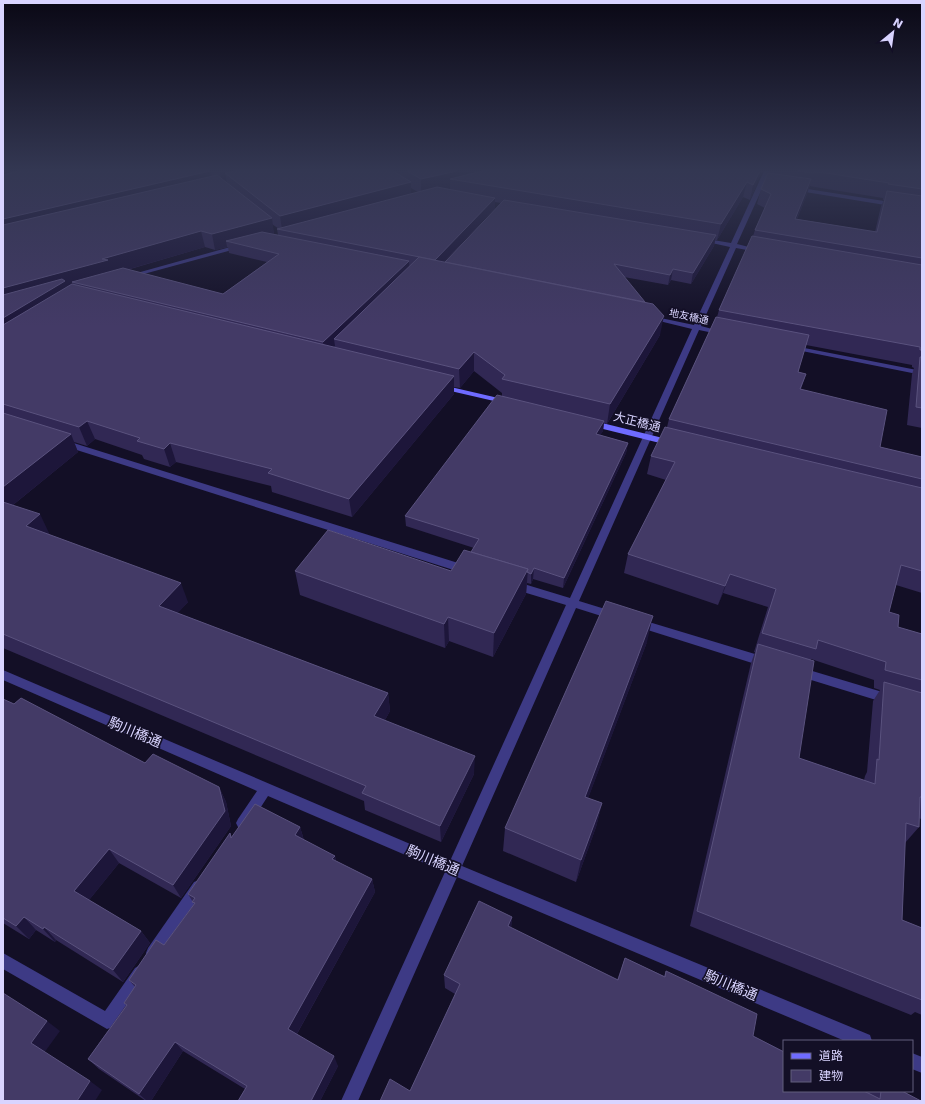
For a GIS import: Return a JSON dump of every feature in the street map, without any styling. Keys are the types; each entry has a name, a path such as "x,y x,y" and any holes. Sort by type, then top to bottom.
{"street":[{"path":"349,1101 745,223"},
{"path":"695,239 765,251"},
{"path":"121,278 250,244"},
{"name":"地友橋通","path":"643,316 728,334"},
{"path":"782,345 922,373"},
{"path":"435,385 518,405"},
{"name":"大正橋通","path":"579,420 678,444"},
{"path":"56,441 474,572"},
{"path":"504,582 899,702"},
{"name":"駒川橋通","path":"3,675 453,869 862,1040"},
{"path":"235,833 266,788"},
{"path":"3,961 107,1021 209,872"}],"building":[{"path":"14,223 255,223 212,234 201,231 102,259 108,260 3,288 3,225"},
{"path":"302,223 471,223 435,260 277,229"},
{"path":"483,223 640,223 716,235 693,273 673,269 670,275 614,264 645,302 445,262"},
{"path":"758,223 817,223 877,232 879,223 922,223 922,258 755,230"},
{"path":"262,232 409,261 323,342 72,282 123,268 223,294 279,254 226,241"},
{"path":"752,236 922,265 922,350 920,350 920,347 719,310"},
{"path":"419,257 653,304 664,316 610,404 502,379 505,375 474,352 459,369 334,339"},
{"path":"62,279 65,281 3,318 3,295"},
{"path":"72,284 454,376 349,499 268,473 272,469 170,443 164,449 137,441 140,438 87,421 79,427 3,404 3,325"},
{"path":"716,317 809,335 798,372 806,374 800,389 887,410 880,447 922,457 922,479 669,419"},
{"path":"920,357 922,357 922,408 916,407"},
{"path":"497,395 604,421 596,434 628,443 564,578 534,568 531,574 527,572 528,569 471,552 479,539 405,516"},
{"path":"3,413 71,434 3,487"},
{"path":"665,427 922,488 922,571 901,565 889,612 899,615 898,627 922,634 922,680 885,670 886,662 818,640 816,649 762,633 776,589 730,574 725,586 628,554 675,462 651,456"},
{"path":"3,502 40,514 26,526 181,583 159,606 388,693 374,716 475,756 440,826 362,793 366,786 3,634"},
{"path":"328,530 451,571 464,550 528,569 494,633 448,617 444,624 295,571"},
{"path":"606,601 653,616 585,797 602,803 581,860 505,828"},
{"path":"758,644 814,661 799,758 875,784 877,759 879,760 884,682 922,693 922,797 920,797 919,827 906,823 902,920 922,928 922,1000 697,911"},
{"path":"21,698 145,763 153,754 219,787 225,811 173,885 109,849 74,891 141,931 113,970 44,927 43,929 24,917 16,926 3,918 3,699 14,704"},
{"path":"255,804 300,827 295,835 335,856 332,859 372,879 288,1029 334,1056 311,1101 238,1101 247,1086 175,1042 139,1094 88,1059 127,1005 124,1003 136,985 129,980 156,940 164,945 195,903 192,902 195,898 188,894 230,833 231,838"},
{"path":"479,901 512,917 508,926 618,980 625,958 665,977 666,971 757,1014 753,1036 783,1051 783,1092 866,1092 880,1099 881,1092 904,1092 921,1101 380,1101 390,1079 410,1091 460,984 444,975"},
{"path":"3,993 47,1021 31,1043 90,1081 77,1101 3,1101"}]}
